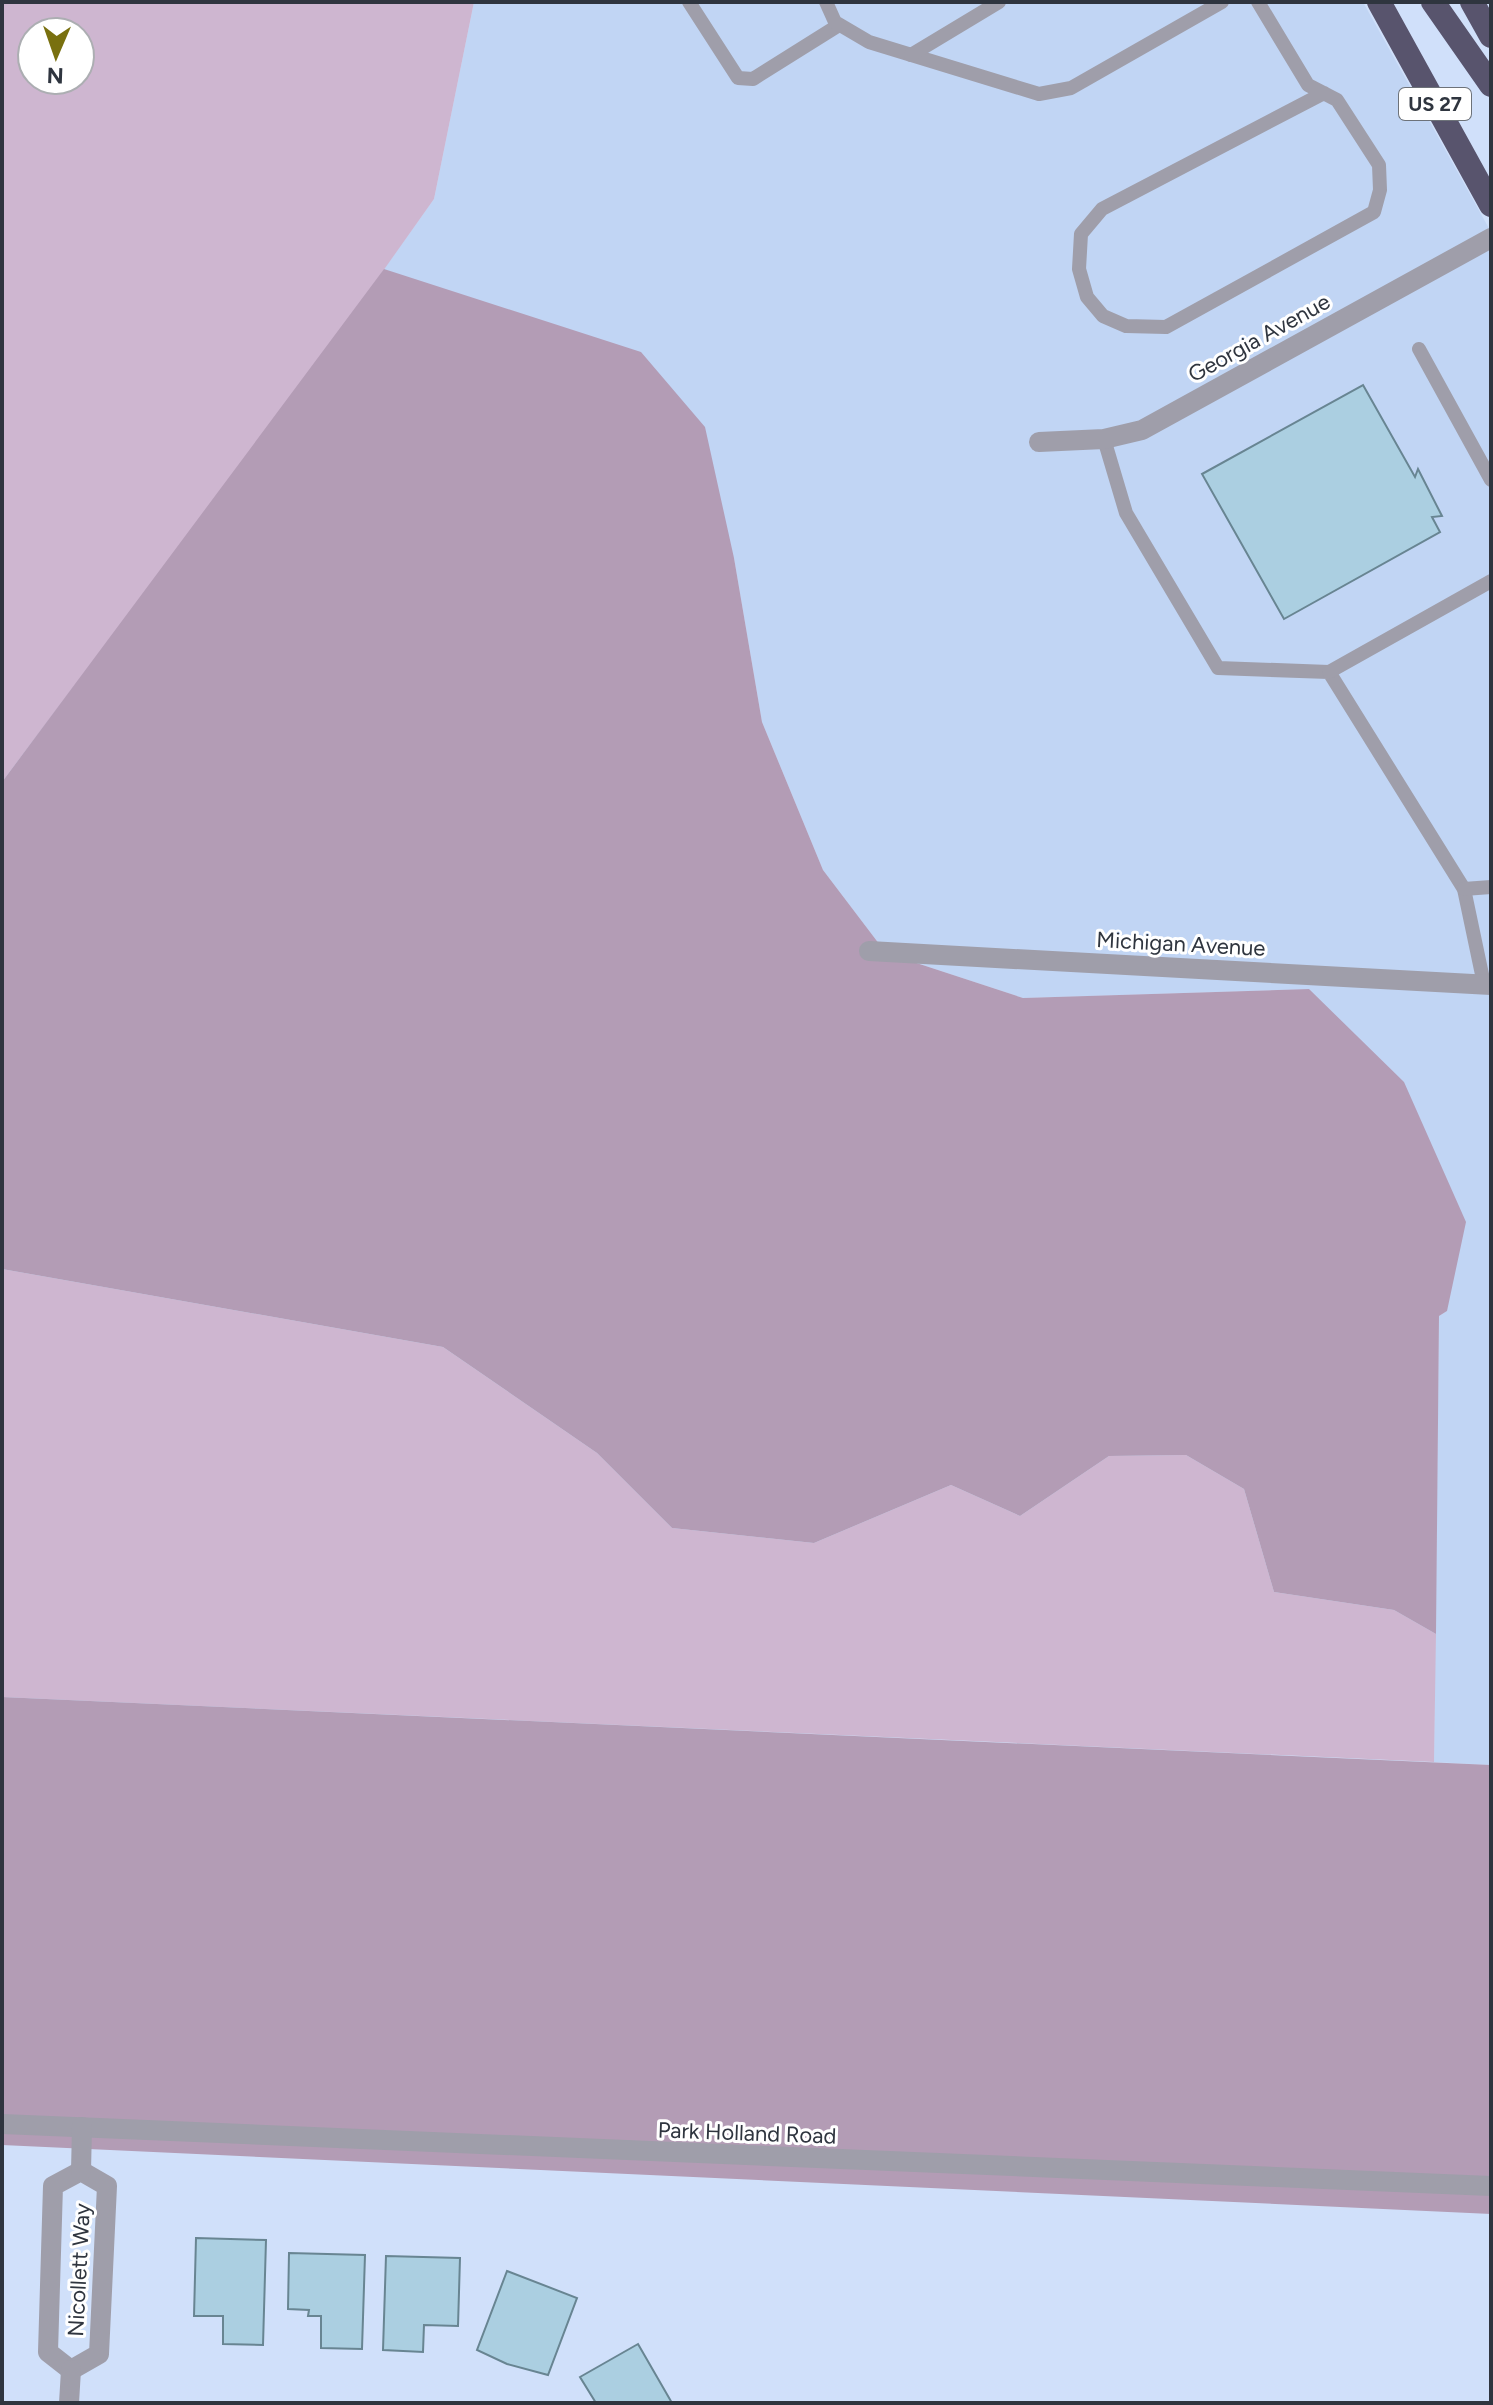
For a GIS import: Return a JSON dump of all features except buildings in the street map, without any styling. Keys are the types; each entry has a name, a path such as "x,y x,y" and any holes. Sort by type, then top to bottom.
{"highway":[{"name":"US 27","path":"1379,2 1491,205"},
{"path":"1433,2 1491,85"},
{"path":"1472,2 1491,36"}],"street":[{"name":"Georgia Avenue","path":"1039,442 1104,439 1142,430 1491,238"},
{"name":"Michigan Avenue","path":"869,951 1488,985"},
{"name":"Park Holland Road","path":"2,2124 1491,2186"},
{"name":"Nicollett Way","path":"81,2171 82,2127"},
{"name":"Nicollett Way","path":"81,2171 107,2186 99,2354 71,2370 48,2352 53,2186 81,2171"},
{"path":"69,2403 71,2370"}],"lane":[{"path":"689,2 738,78 753,79 839,25"},
{"path":"826,2 839,25 869,42 1039,94 1071,88 1222,2"},
{"path":"911,55 999,2"},
{"path":"1258,2 1308,85 1324,93 1337,100 1379,165 1380,190 1374,212 1166,327 1126,326 1103,316 1087,297 1079,269 1081,234 1102,209 1324,93"},
{"path":"1419,349 1491,480"},
{"path":"1104,439 1126,513 1218,668 1329,672 1491,581"},
{"path":"1329,672 1464,889 1488,985"},
{"path":"1464,889 1491,887"}],"shaded area":[{"path":"2,2 474,2 434,199 332,343 2,782"},
{"path":"474,2 1363,2 1491,232 1491,1765 1434,1762 1439,1316 1447,1311 1309,989 1023,998 886,953 823,870 762,722 734,558 384,269 434,199"},
{"path":"384,269 641,352 705,427 734,558 762,722 823,870 886,953 1023,998 1309,989 1404,1082 1466,1222 1447,1311 1439,1316 1436,1634 1394,1610 1274,1592 1244,1489 1186,1455 1109,1456 1020,1516 951,1485 814,1543 672,1528 597,1453 443,1347 2,1269 2,782"},
{"path":"2,1269 443,1347 597,1453 672,1528 814,1543 951,1485 1020,1516 1109,1456 1186,1455 1244,1489 1274,1592 1394,1610 1436,1634 1434,1762 2,1697"},
{"path":"2,1697 1491,1765 1491,2214 2,2145"}]}
